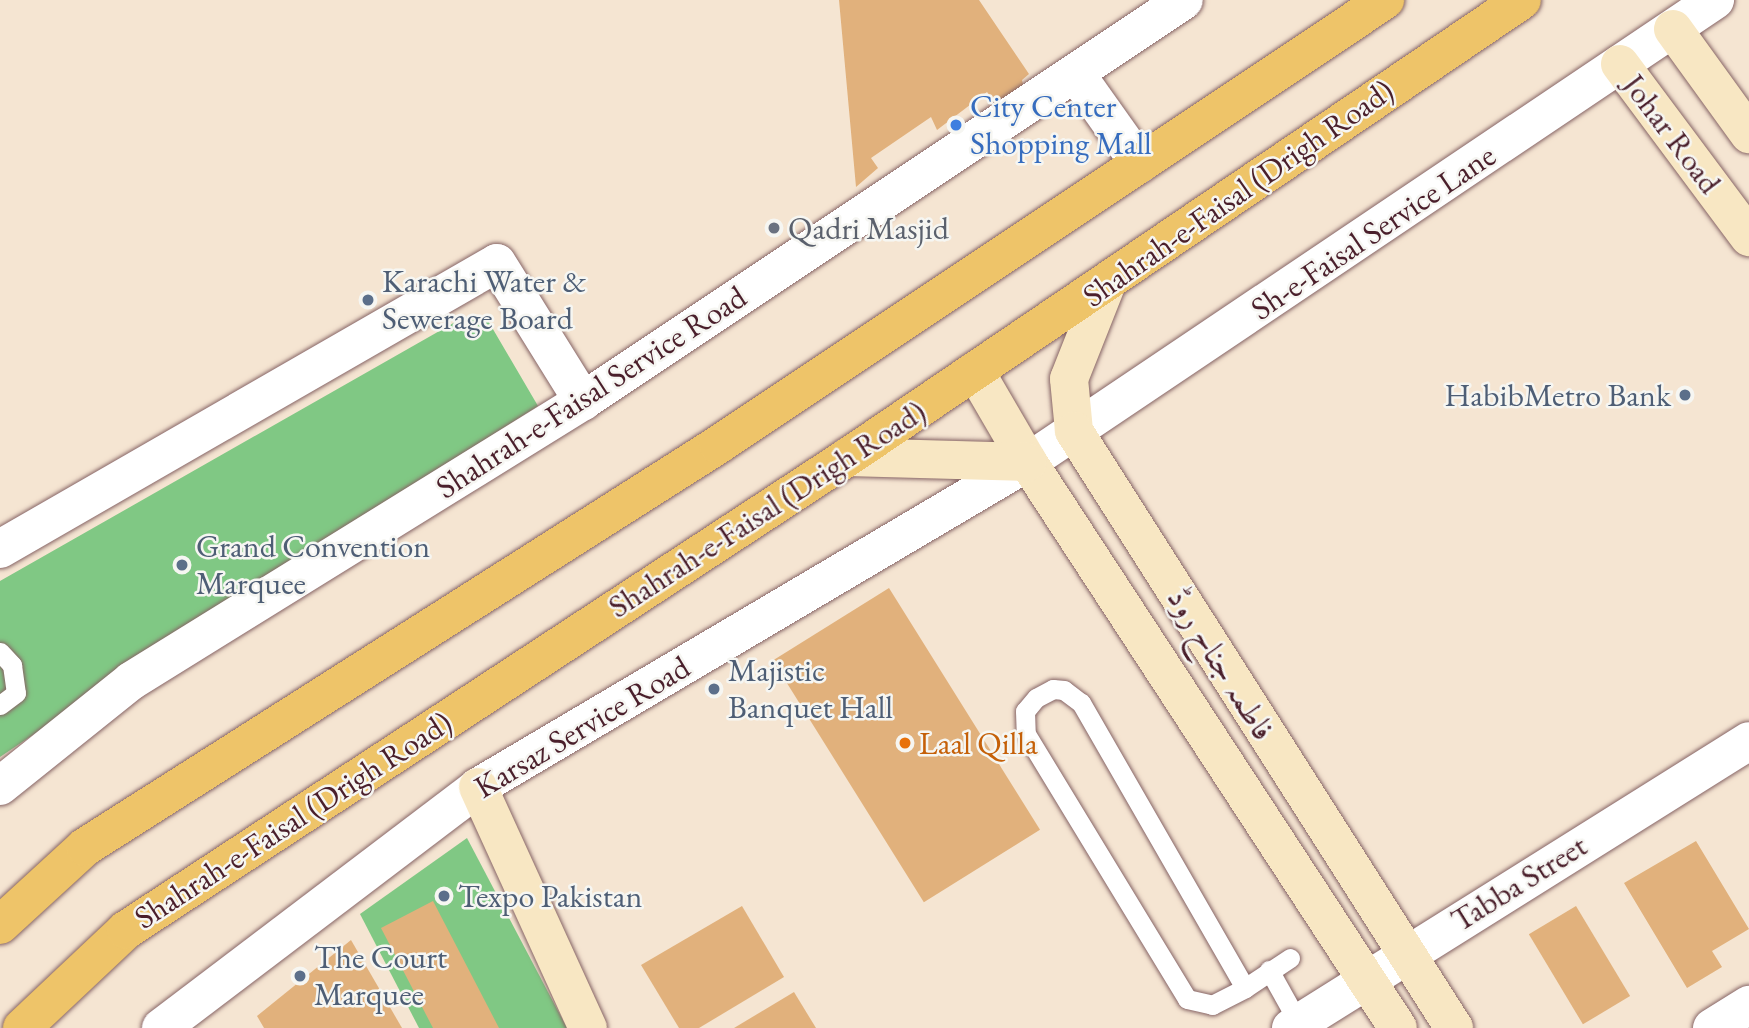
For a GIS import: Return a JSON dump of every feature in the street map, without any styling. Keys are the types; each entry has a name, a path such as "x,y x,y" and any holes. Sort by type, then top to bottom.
{"highway":[{"path":"0,925 85,847 718,445 1385,0"},
{"name":"Shahrah-e-Faisal (Drigh Road)","path":"22,1028 125,930 848,457 1522,0"}],"street":[{"name":"Shahrah-e-Faisal Service Road","path":"0,786 131,681 583,401 1184,0"},
{"name":"Sh-e-Faisal Service Lane","path":"1028,461 1715,0"},
{"name":"Johar Road","path":"1672,29 1749,134"},
{"name":"Johar Road","path":"1620,64 1749,237"},
{"path":"1076,74 1140,164"},
{"path":"0,549 497,263 583,401"},
{"name":"فاطمہ جناح روڈ","path":"1107,283 1069,379 1074,431 1454,1028"},
{"name":"فاطمہ جناح روڈ","path":"975,371 1028,461 1398,1028"},
{"path":"848,457 1028,461"},
{"name":"Karsaz Service Road","path":"161,1028 478,788 1028,461"},
{"name":"Tabba Street","path":"1295,1026 1369,981 1405,954 1749,741"},
{"path":"478,788 587,1028"},
{"path":"1712,1028 1749,1005"}],"lane":[{"path":"0,652 12,665 16,693 0,705"},
{"path":"1245,988 1081,703 1064,690 1053,689 1035,698 1025,711 1027,734 1187,999 1212,1005 1245,988 1290,958"},
{"path":"1269,971 1295,1026"}],"green space":[{"path":"464,317 487,319 538,406 247,591 0,757 0,581"},
{"path":"467,838 567,1028 419,1028 360,914"}],"building":[{"path":"839,0 979,0 1029,74 1022,80 1024,89 996,103 987,92 937,130 931,117 871,158 878,168 856,187"},
{"name":"Laal Qilla","path":"889,588 1040,830 924,902 773,661"},
{"path":"1696,841 1749,929 1712,951 1722,967 1687,988 1624,883"},
{"path":"433,901 499,1028 433,1028 381,928"},
{"path":"742,906 784,977 699,1028 679,1028 641,965"},
{"path":"1576,906 1630,996 1583,1024 1529,934"},
{"path":"351,940 402,1028 264,1028 257,1016"},
{"path":"794,992 816,1028 734,1028"}],"place":[{"name":"City Center Shopping Mall","path":"956,125"},
{"name":"Qadri Masjid","path":"774,228"},
{"name":"Karachi Water & Sewerage Board","path":"368,300"},
{"name":"HabibMetro Bank","path":"1685,395"},
{"name":"Grand Convention Marquee","path":"182,565"},
{"name":"Majistic Banquet Hall","path":"714,689"},
{"name":"Laal Qilla","path":"905,743"},
{"name":"Texpo Pakistan","path":"444,896"},
{"name":"The Court Marquee","path":"300,976"}]}
